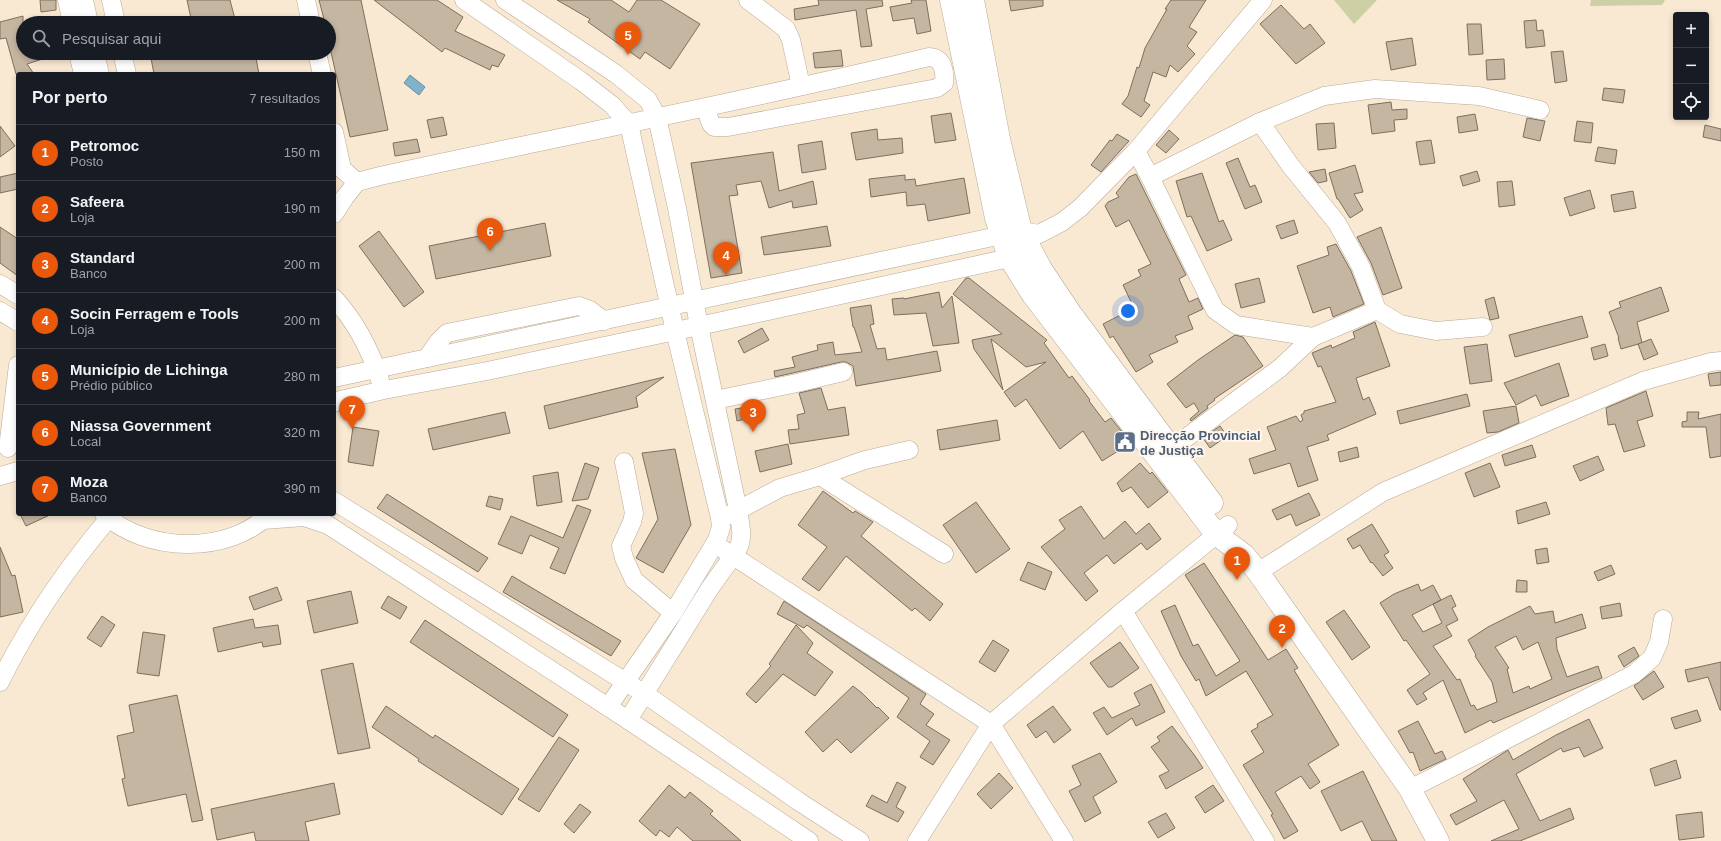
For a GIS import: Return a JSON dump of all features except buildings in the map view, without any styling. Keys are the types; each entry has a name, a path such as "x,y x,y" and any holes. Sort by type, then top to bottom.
{"main road":[{"path":"951,0 972,52 979,89 999,139 1023,239 1071,314 1170,449 1222,530"},
{"path":"972,52 973,0"},
{"path":"1023,239 1009,257 1034,296 1222,530 1258,572 1410,789 1438,841"}],"street":[{"path":"67,0 70,16"},
{"path":"84,0 87,16"},
{"path":"111,0 114,16"},
{"path":"306,0 309,16"},
{"path":"505,0 616,74 648,100 657,117 677,208 694,302 738,510 741,542 710,588 628,720"},
{"path":"748,0 786,29 792,40 801,86"},
{"path":"336,378 694,302 1023,239 1062,222 1080,208 1136,151 1263,0"},
{"path":"470,2 581,81 612,105 629,124 675,331 720,518 720,533 714,544 673,613 608,707"},
{"path":"336,154 338,176 358,182 433,164 629,124 657,117 930,58 935,58 940,61 945,73 944,83 937,88 728,127 714,127 711,124 705,107"},
{"path":"80,60 83,72"},
{"path":"97,60 100,72"},
{"path":"124,60 127,72"},
{"path":"319,60 322,72"},
{"path":"581,81 598,62"},
{"path":"1150,177 1260,122 1324,96 1375,90 1479,96 1540,110"},
{"path":"1260,122 1290,165 1337,223 1360,267 1377,310 1400,324 1436,331 1483,327"},
{"path":"1136,151 1215,310 1236,325 1313,337"},
{"path":"336,211 345,197 358,182"},
{"path":"336,401 699,326 1009,257"},
{"path":"0,284 16,294"},
{"path":"336,300 358,327 368,346 384,390"},
{"path":"427,358 439,341 447,333 556,310 579,306 590,310 604,321"},
{"path":"1170,449 1280,368 1313,337 1377,310"},
{"path":"0,311 16,321"},
{"path":"555,332 560,355"},
{"path":"483,347 487,371"},
{"path":"1258,572 1383,492 1643,381 1711,362 1721,361"},
{"path":"715,400 797,384 843,372"},
{"path":"9,447 16,383"},
{"path":"720,518 780,488 865,460 909,450"},
{"path":"624,462 634,513 632,522 621,546 624,558 634,580 673,613"},
{"path":"0,476 16,472"},
{"path":"820,476 944,554"},
{"path":"336,502 645,694 798,801 860,841"},
{"path":"0,682 32,624 106,516 137,535 169,544 202,544 234,536 266,517 304,517 328,524 628,720 809,841"},
{"path":"918,841 991,724 1222,530"},
{"path":"714,544 991,724 1064,841"},
{"path":"1124,611 1265,841"},
{"path":"1410,789 1634,674 1652,658 1659,642 1663,619"},
{"path":"781,823 798,801"}],"green space":[{"path":"1334,0 1377,0 1354,24"},
{"path":"1591,0 1665,0 1662,5 1590,6"}],"water":[{"path":"410,75 425,87 419,95 404,83"}],"place":[{"name":"Município de Lichinga","path":"628,55"},
{"name":"Niassa Government","path":"490,251"},
{"name":"Socin Ferragem e Tools","path":"726,275"},
{"name":"Moza","path":"352,429"},
{"name":"Standard","path":"753,432"},
{"name":"Direcção Provincial de Justiça","path":"1125,442"},
{"name":"Petromoc","path":"1237,580"},
{"name":"Safeera","path":"1282,648"}]}
